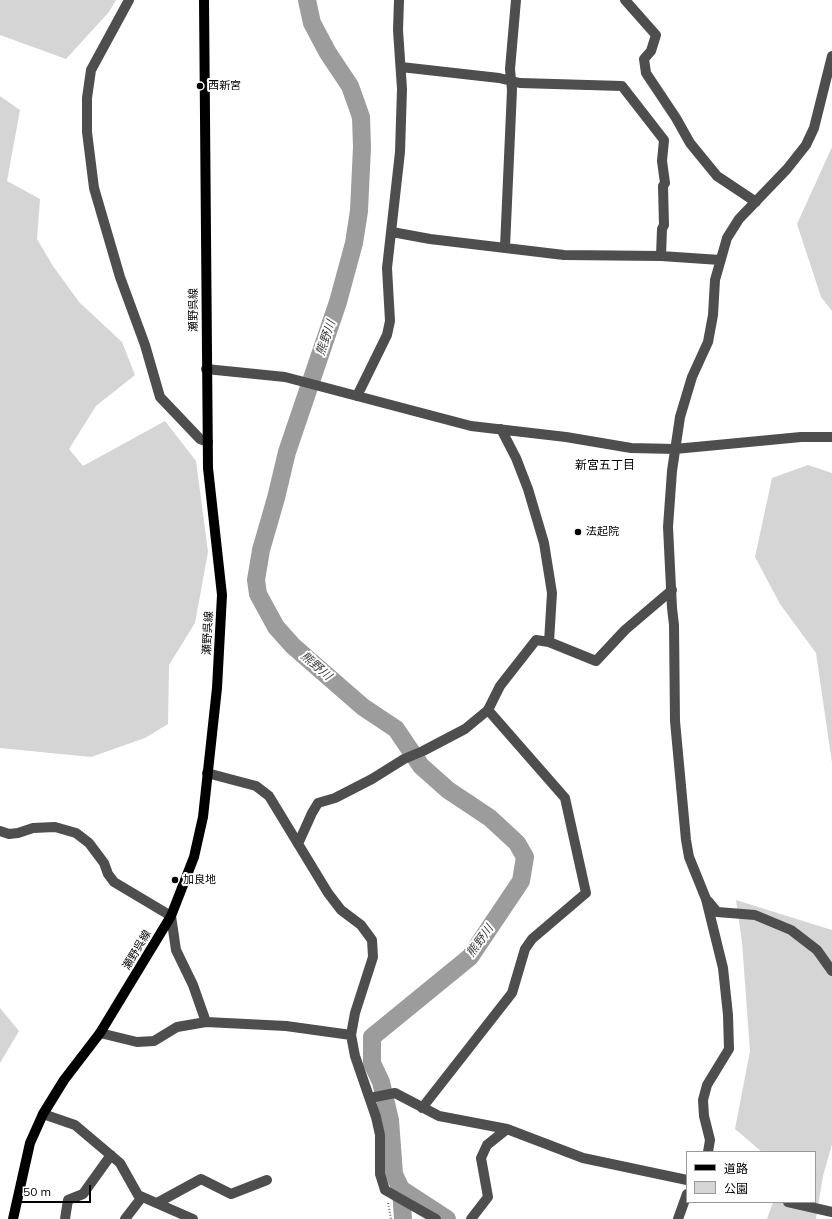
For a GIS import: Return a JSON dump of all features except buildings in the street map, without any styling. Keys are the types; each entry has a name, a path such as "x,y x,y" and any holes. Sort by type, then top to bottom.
{"main road":[{"name":"瀬野呉線","path":"13,1219 30,1143 43,1114 64,1080 100,1033 171,916 194,857 203,817 217,688 222,595 208,468 204,0"}],"street":[{"path":"129,0 91,70 87,98 88,132 94,188 120,277 145,345 160,397 200,439 208,442"},
{"path":"357,396 388,335 390,321 387,268 400,152 402,89 402,67 398,30 399,0"},
{"path":"505,247 512,90 510,69 516,0"},
{"path":"625,0 656,35 651,51 644,59 646,73 676,118 690,143 717,176 756,202"},
{"path":"708,1151 710,1140 702,1100 707,1085 729,1049 728,1015 723,968 706,899 689,857 686,840 675,721 672,590 668,512 680,417 688,390 708,342 713,315 715,280 726,238 739,219 787,169 806,145 814,128 832,56"},
{"path":"402,67 499,78 511,81 622,86 664,140 664,225 662,229 661,256"},
{"path":"392,232 430,239 564,255 661,256 720,260"},
{"path":"206,369 285,377 336,389 357,396 471,426 566,437 631,448 676,449 801,437 832,437"},
{"path":"501,429 516,458 528,489 544,543 552,593 548,642"},
{"path":"298,844 318,803 336,798 366,782 404,758 424,751 465,729 488,710 500,686 536,640 548,642 596,661 625,630 672,590"},
{"path":"422,1108 512,993 525,949 532,939 586,893 565,798 488,710"},
{"path":"207,773 256,786 269,796 328,893 341,910 361,925 372,940 373,957 355,1013 352,1035 356,1056 374,1098 380,1135 380,1174 385,1190 393,1196 436,1219"},
{"path":"0,831 10,834 18,834 33,828 55,827 76,834 89,843 104,863 108,874 114,882 171,916 176,950 193,984 206,1022"},
{"path":"706,899 717,912 755,915 791,930 817,950 832,971"},
{"path":"100,1033 137,1042 154,1041 177,1027 206,1022 286,1026 352,1035"},
{"path":"374,1098 396,1093 439,1116 507,1129 583,1158 686,1180"},
{"path":"43,1114 76,1125 120,1163 138,1195 193,1219"},
{"path":"471,1219 488,1197 481,1158 487,1145 507,1129"},
{"path":"65,1219 68,1200 83,1194 111,1155"},
{"path":"157,1203 201,1179 231,1194 267,1180"},
{"path":"125,1219 142,1197"},
{"path":"678,1219 686,1197"},
{"path":"792,1203 832,1212"}],"green space":[{"path":"0,0 116,0 109,12 66,59 0,35"},
{"path":"0,96 20,110 7,181 40,199 37,239 53,266 79,302 122,342 135,375 96,406 69,449 83,466 165,421 196,461 208,552 195,623 169,665 168,724 145,738 91,757 0,748"},
{"path":"832,147 832,311 821,297 797,224"},
{"path":"808,465 832,473 832,763 816,653 780,604 755,557 772,478"},
{"path":"736,900 832,930 832,1144 823,1176 816,1219 767,1219 773,1203 816,1203 816,1151 761,1151 735,1129 750,1051 742,942"},
{"path":"0,1008 19,1031 0,1063"}],"waterway":[{"name":"熊野川","path":"307,0 312,23 328,53 350,86 361,117 362,147 359,211 354,243 338,302 287,452 261,550 256,580 258,594 276,627 293,646 363,707 396,729 421,766 448,790 490,818 517,843 525,857 521,881 470,957 372,1037 372,1063 381,1082 390,1120 394,1174 401,1189 403,1219"},
{"path":"401,1189 447,1219"}],"place":[{"name":"西新宮","path":"200,86"},
{"name":"法起院","path":"578,532"},
{"name":"加良地","path":"175,880"}],"district":[{"name":"新宮五丁目","path":"605,465"}]}
